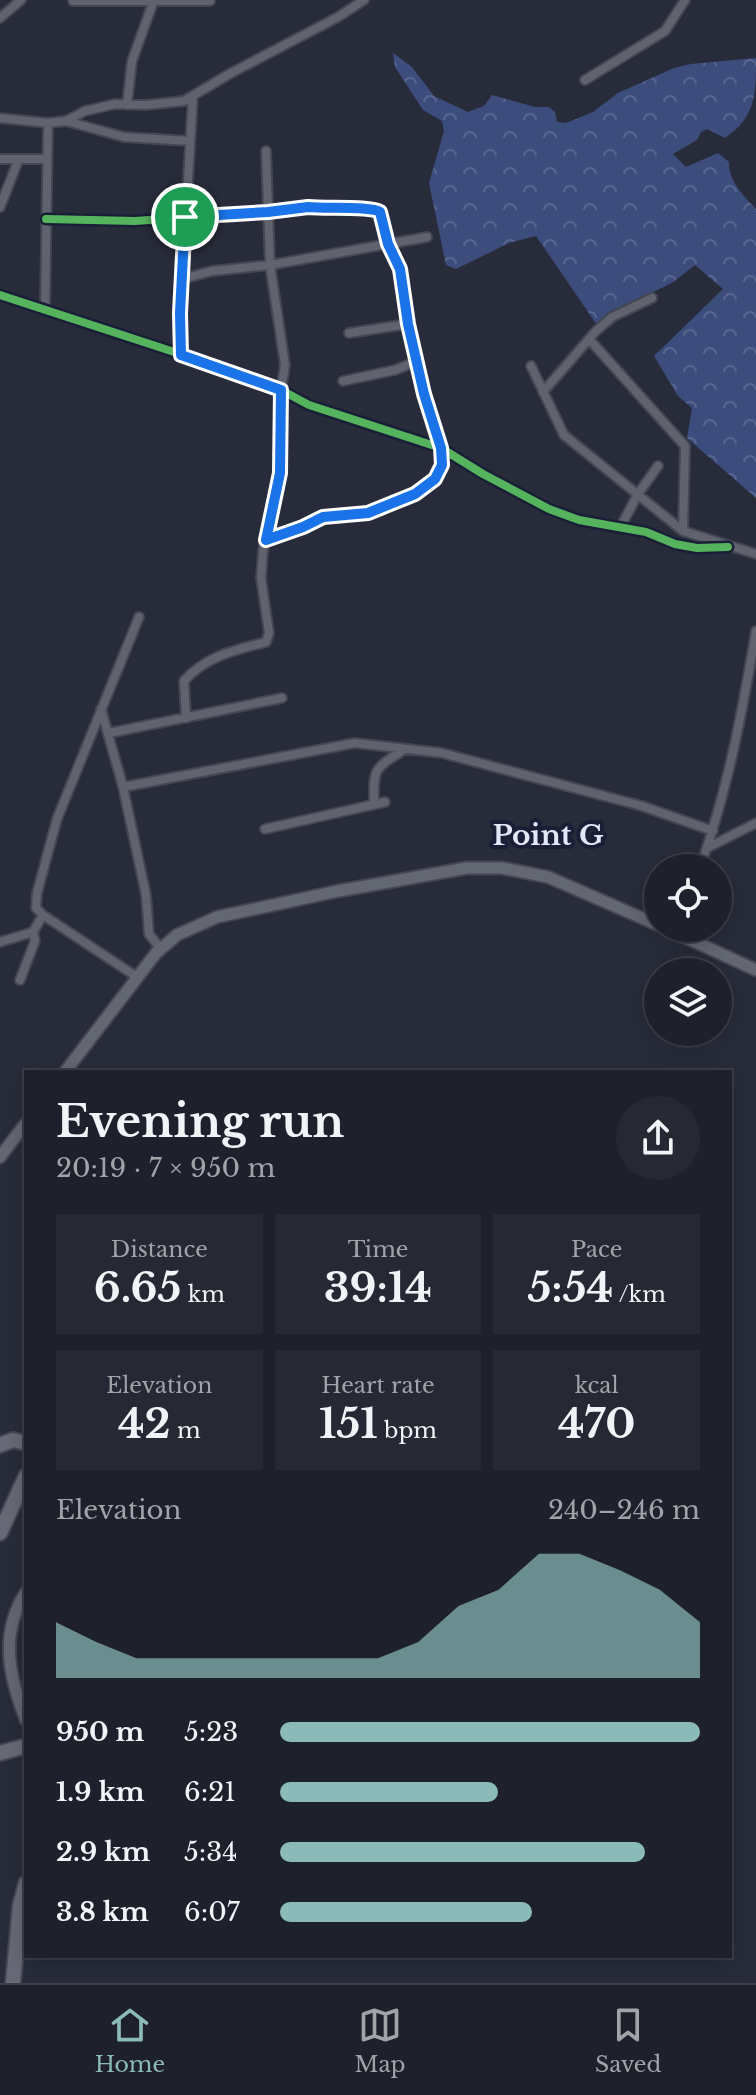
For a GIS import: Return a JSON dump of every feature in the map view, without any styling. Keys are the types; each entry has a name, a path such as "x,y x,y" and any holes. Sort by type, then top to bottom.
{"highway":[{"path":"0,1445 13,1440 24,1443"},
{"path":"0,1533 24,1480"},
{"path":"0,1753 24,1747"},
{"path":"13,1983 24,1891"}],"street":[{"path":"0,18 21,0"},
{"path":"345,0 345,13"},
{"path":"0,118 48,123 66,121 85,111 115,104 184,101 364,0"},
{"path":"585,80 665,31 685,0"},
{"path":"73,1 210,1"},
{"path":"127,105 132,61 154,1"},
{"path":"181,355 182,279 193,96"},
{"path":"66,121 124,137 190,141"},
{"path":"45,310 48,123"},
{"path":"186,718 184,681 196,667 216,657 266,642 269,633 261,578 280,473 281,390 285,365 270,265 266,151"},
{"path":"0,159 47,159"},
{"path":"0,207 18,161"},
{"path":"46,219 135,221 308,207 377,209 380,212 388,244 400,269 408,324 424,394 441,448 442,465 435,479 415,494 368,513 323,517 266,540"},
{"path":"182,279 212,271 270,265 427,237"},
{"path":"0,295 181,355 281,390 309,405 441,448 549,509 579,520 646,532 675,544 697,548 746,549 756,554"},
{"path":"543,392 612,317 652,298"},
{"path":"349,333 408,324"},
{"path":"589,339 685,446 683,531"},
{"path":"343,381 395,370 417,361"},
{"path":"531,366 564,435 683,531 728,547"},
{"path":"621,526 658,466"},
{"path":"137,977 36,908 37,893 57,819 139,617"},
{"path":"705,854 738,738 756,631"},
{"path":"109,733 282,698"},
{"path":"744,702 756,705"},
{"path":"100,709 123,787 146,895 149,934 161,949"},
{"path":"123,787 355,743 442,753 642,806 713,831"},
{"path":"374,804 374,774 378,767 405,749"},
{"path":"265,829 385,802"},
{"path":"707,849 756,823"},
{"path":"67,1070 161,949 177,935 217,917 467,868 502,868 548,877 644,918"},
{"path":"0,942 33,932 43,915"},
{"path":"20,980 35,941 33,932"},
{"path":"696,942 756,970"},
{"path":"0,1157 24,1126"},
{"path":"24,1595 12,1610 4,1633 8,1673 24,1715"}],"green space":[{"path":"393,53 412,67 434,96 468,112 484,106 492,95 535,107 549,107 555,112 557,122 566,123 593,112 618,93 674,68 756,58 752,104 743,122 725,138 707,129 701,132 697,140 673,154 686,167 718,153 729,162 734,182 756,209 756,498 687,438 692,408 678,396 654,356 723,289 695,265 672,283 608,313 597,325 536,236 509,243 456,269 446,265 429,183 444,131 442,121 423,110 395,67"}],"cycle path":[{"path":"46,219 135,221 308,207 331,210 373,208 380,212 388,244 400,269 408,324 424,394 441,448 442,465 435,479 415,494 368,513 323,517 266,540"},
{"path":"0,295 217,366 281,390 309,405 441,448 549,509 579,520 646,532 675,544 697,548 728,547"}],"district":[{"name":"Point G","path":"548,835"}],"route":[{"path":"308,207 377,209 380,212 388,244 400,269 408,324 424,394 441,448 442,465 435,479 415,494 368,513 323,517 266,540 280,473 281,390 181,355 185,217 308,207"}]}
